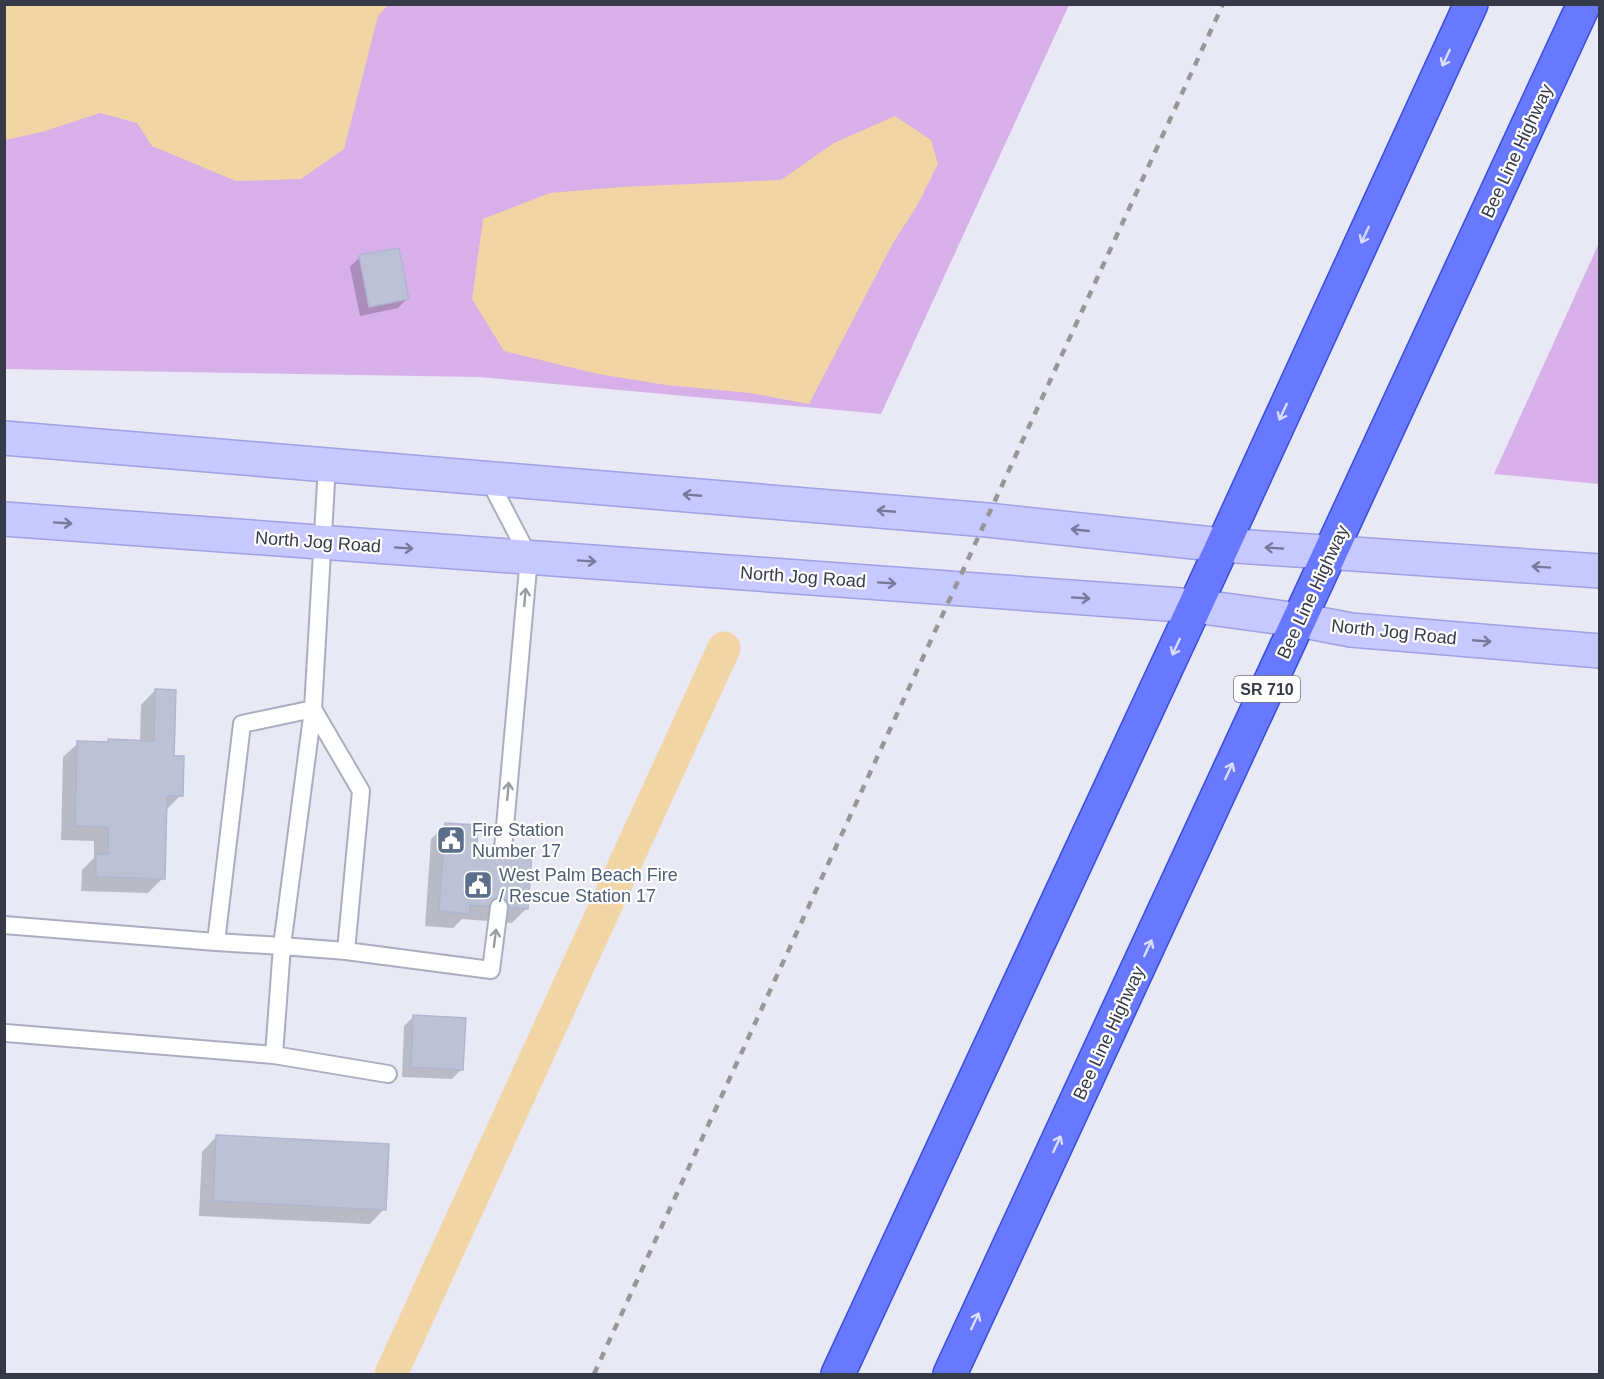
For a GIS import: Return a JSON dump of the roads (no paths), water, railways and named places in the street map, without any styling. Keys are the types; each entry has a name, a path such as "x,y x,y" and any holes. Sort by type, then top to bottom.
{"highway":[{"path":"838,1374 1195,606 1470,4"},
{"name":"Bee Line Highway","path":"950,1374 1299,620 1333,552 1584,4"}],"main road":[{"path":"4,438 987,520 1222,545 1599,571"},
{"name":"North Jog Road","path":"4,519 1195,606 1299,620 1352,630 1599,651"}],"lane":[{"path":"274,1055 282,946 313,709 327,465"},
{"path":"489,478 529,557 503,849"},
{"path":"216,942 242,724 313,709"},
{"path":"313,709 361,791 346,951"},
{"path":"4,925 346,951 491,970 499,907"},
{"path":"6,1033 274,1055 388,1074"}],"waterway":[{"path":"391,1374 724,648"}],"railway":[{"path":"594,1374 1223,4"}],"place":[{"name":"Fire Station Number 17","path":"451,840"},
{"name":"West Palm Beach Fire / Rescue Station 17","path":"478,885"}]}
